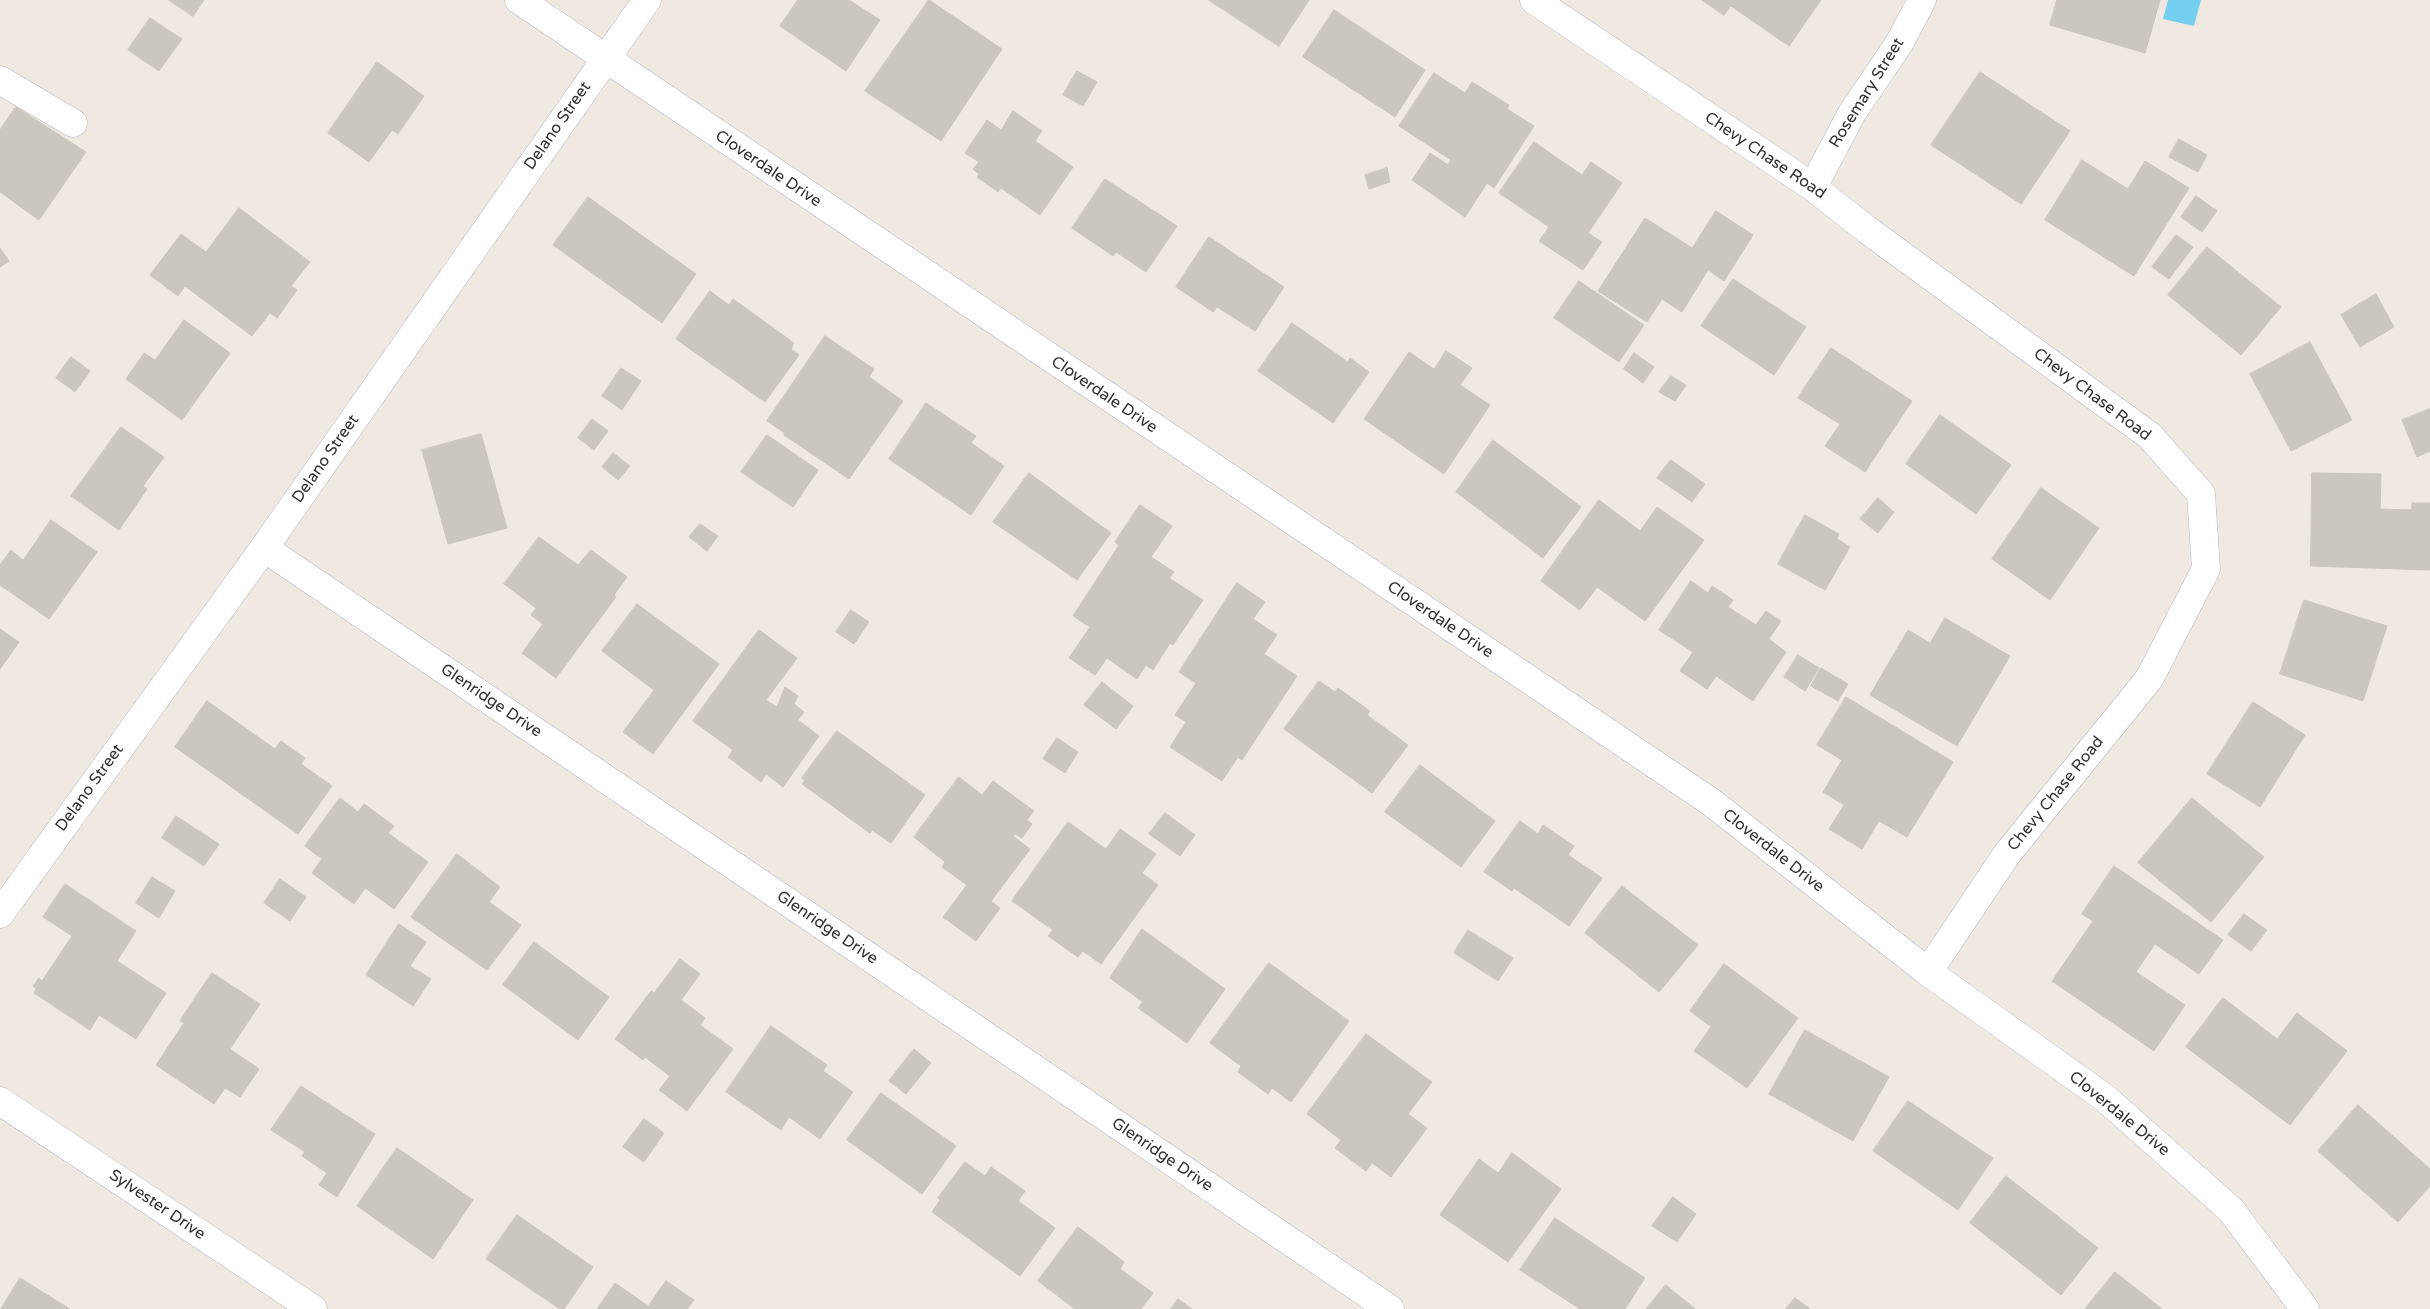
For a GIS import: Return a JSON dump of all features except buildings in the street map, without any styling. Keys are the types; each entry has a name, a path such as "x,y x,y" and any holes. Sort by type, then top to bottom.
{"street":[{"name":"Cloverdale Drive","path":"519,0 604,60 1711,802 1928,972 2105,1098 2231,1210 2305,1309"},
{"name":"Delano Street","path":"0,914 264,548 647,0"},
{"name":"Chevy Chase Road","path":"1534,0 1813,186 1866,229 2150,436 2200,494 2206,568 2149,678 2007,854 1928,972"},
{"name":"Rosemary Street","path":"1813,186 1852,113 1900,42 1922,0"},
{"path":"0,80 73,124"},
{"name":"Glenridge Drive","path":"264,548 1390,1309"},
{"name":"Sylvester Drive","path":"0,1102 313,1309"}],"water":[{"path":"2168,0 2201,0 2194,26 2163,19"}]}
